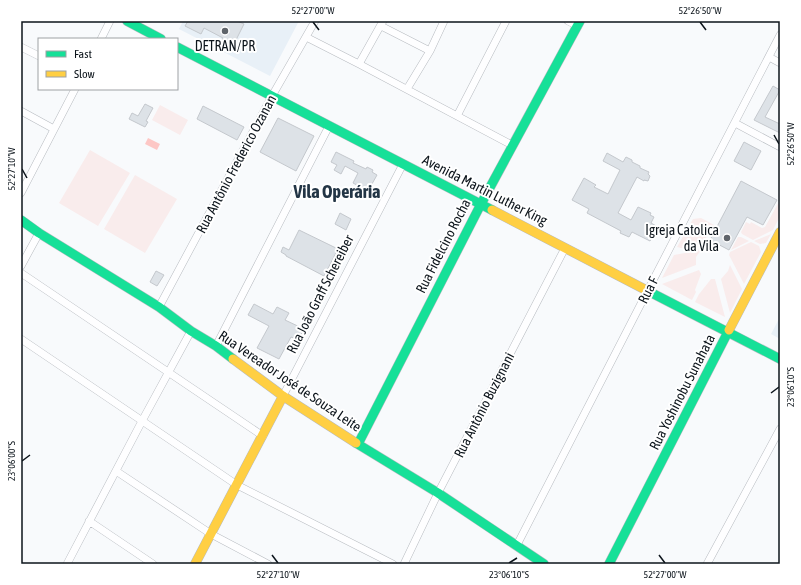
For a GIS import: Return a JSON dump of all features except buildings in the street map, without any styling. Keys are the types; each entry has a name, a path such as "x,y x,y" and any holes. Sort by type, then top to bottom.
{"street":[{"path":"102,38 110,21"},
{"path":"126,21 159,38"},
{"name":"Rua Antônio Frederico Ozanan","path":"160,307 272,96 315,21"},
{"path":"407,89 430,51 444,21"},
{"path":"457,116 506,21"},
{"path":"568,21 579,23"},
{"name":"Rua Fidelcino Rocha","path":"358,444 481,204 579,23"},
{"path":"359,64 382,24 430,51"},
{"name":"Rua F","path":"517,545 780,36"},
{"path":"306,37 512,145"},
{"path":"21,47 38,56"},
{"name":"Avenida Martin Luther King","path":"178,48 780,359"},
{"path":"769,57 780,63"},
{"path":"21,193 74,90"},
{"path":"21,111 54,129"},
{"path":"735,123 780,147"},
{"path":"216,346 329,126"},
{"name":"Rua João Graff Schereiber","path":"195,564 284,396 403,164"},
{"path":"21,175 28,179"},
{"name":"Rua Vereador José de Souza Leite","path":"21,220 160,307 191,331 216,346 284,396 517,545 544,564"},
{"path":"21,266 39,232"},
{"name":"Rua Yoshinobu Sunahata","path":"609,564 728,332 779,238"},
{"name":"Rua Antônio Buzignani","path":"404,564 438,494 565,248"},
{"path":"21,273 263,436"},
{"path":"67,564 191,331"},
{"path":"21,339 237,484 392,564"},
{"path":"707,564 780,429"},
{"path":"116,471 211,534 268,564"},
{"path":"89,521 153,564"}],"shaded area":[{"path":"183,21 299,21 270,76 179,29"},
{"path":"160,105 188,120 180,135 152,120"},
{"path":"148,138 160,144 157,150 145,144"},
{"path":"90,150 130,173 98,226 59,203"},
{"path":"135,175 177,199 145,253 104,229"},
{"path":"780,200 780,216 773,230 753,240 742,234 741,232 746,222 750,224 751,222 762,228 765,227"},
{"path":"701,218 716,226 706,234 710,245 685,249 677,247 693,219"},
{"path":"771,234 766,243 760,244 754,241"},
{"path":"738,237 749,241 731,250"},
{"path":"751,242 759,246 761,252 744,284 729,255 730,252"},
{"path":"701,250 696,257 696,265 662,278 674,255"},
{"path":"730,265 742,289 730,313 721,279 728,271"},
{"path":"699,270 701,274 692,300 662,284"},
{"path":"711,279 715,279 725,317 695,302 699,294"},
{"path":"780,317 780,339 771,334"}],"traffic: fast":[{"path":"127,21 159,38"},
{"path":"358,444 481,204 580,21"},
{"path":"178,48 492,210"},
{"path":"21,220 39,233 159,307 191,331 216,346 233,359"},
{"path":"646,290 780,359"},
{"path":"609,564 729,330"},
{"path":"356,443 438,493 544,564"}],"traffic: slow":[{"path":"492,210 646,290"},
{"path":"729,330 780,232"},
{"path":"233,359 283,396 356,443"},
{"path":"195,564 283,396"}],"place":[{"name":"DETRAN/PR","path":"225,31"},
{"name":"Igreja Catolica da Vila","path":"727,238"}],"district":[{"name":"Vila Operária","path":"337,192"}]}
